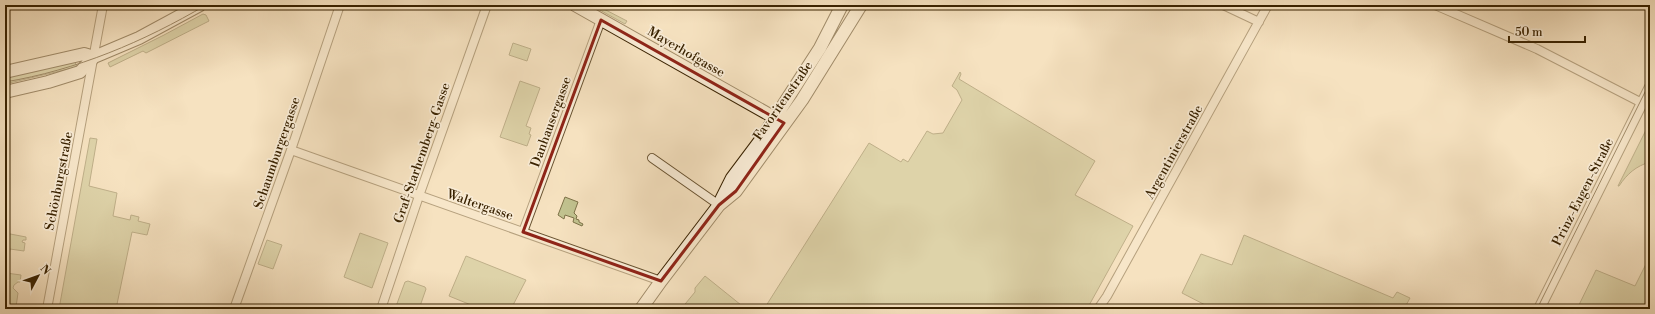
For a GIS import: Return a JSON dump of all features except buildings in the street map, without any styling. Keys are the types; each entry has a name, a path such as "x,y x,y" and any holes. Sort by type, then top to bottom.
{"main road":[{"path":"5,92 48,82 80,72 94,57 138,38 200,5"},
{"name":"Mayerhofgasse","path":"575,5 779,121"},
{"name":"Favoritenstraße","path":"779,121 842,5"},
{"name":"Favoritenstraße","path":"641,309 719,205 732,178 779,121 806,93 861,5"},
{"path":"5,72 84,54 94,57"}],"street":[{"name":"Schönburgstraße","path":"47,309 103,5"},
{"name":"Schaumburgergasse","path":"234,309 291,150 340,5"},
{"name":"Graf-Starhemberg-Gasse","path":"381,309 419,196 487,5"},
{"path":"1223,5 1259,22"},
{"name":"Argentinierstraße","path":"1100,308 1268,5"},
{"path":"1434,5 1537,49 1642,102"},
{"name":"Danhausergasse","path":"523,232 601,20"},
{"name":"Prinz-Eugen-Straße","path":"1539,309 1650,87"},
{"name":"Waltergasse","path":"291,150 661,281"},
{"path":"652,158 719,205"}],"highlighted area":[{"path":"601,20 784,123 736,191 719,205 661,281 523,232"}],"green space":[{"path":"600,7 627,21 625,24 598,9"},
{"path":"203,14 206,15 209,21 146,53 143,51 110,67 108,63"},
{"path":"513,43 531,49 527,61 509,55"},
{"path":"74,60 77,67 5,84 5,75"},
{"path":"960,72 961,74 959,79 1095,161 1075,195 1133,226 1087,309 764,309 869,143 901,162 903,159 908,162 927,131 933,134 943,133 962,100 957,90 952,86"},
{"path":"520,81 540,88 526,126 531,128 529,134 531,135 527,146 500,137"},
{"path":"1650,122 1650,162 1632,171 1618,186"},
{"path":"90,138 97,139 89,186 117,193 113,216 130,220 131,215 139,217 138,221 150,224 147,235 132,232 116,309 59,309"},
{"path":"565,197 578,202 574,213 577,216 576,219 583,224 582,226 573,222 574,218 565,215 564,219 558,215"},
{"path":"5,233 26,237 26,240 23,240 22,242 25,243 24,251 10,249 6,273 21,275 20,282 14,285 13,288 18,293 16,307 13,309 5,309"},
{"path":"360,233 388,243 372,288 344,277"},
{"path":"1244,235 1393,298 1397,292 1410,298 1404,309 1213,309 1182,293 1201,254 1232,265"},
{"path":"267,240 282,245 273,269 258,264"},
{"path":"466,256 526,280 511,309 481,309 449,296"},
{"path":"1650,256 1650,309 1577,309 1596,270 1635,286"},
{"path":"705,276 746,309 681,309 695,292 695,288"},
{"path":"408,281 425,287 426,289 419,309 395,309 405,282"}],"tram line":[{"path":"5,82 58,70 109,53 158,31 206,5"},
{"path":"1537,309 1650,82"}]}
